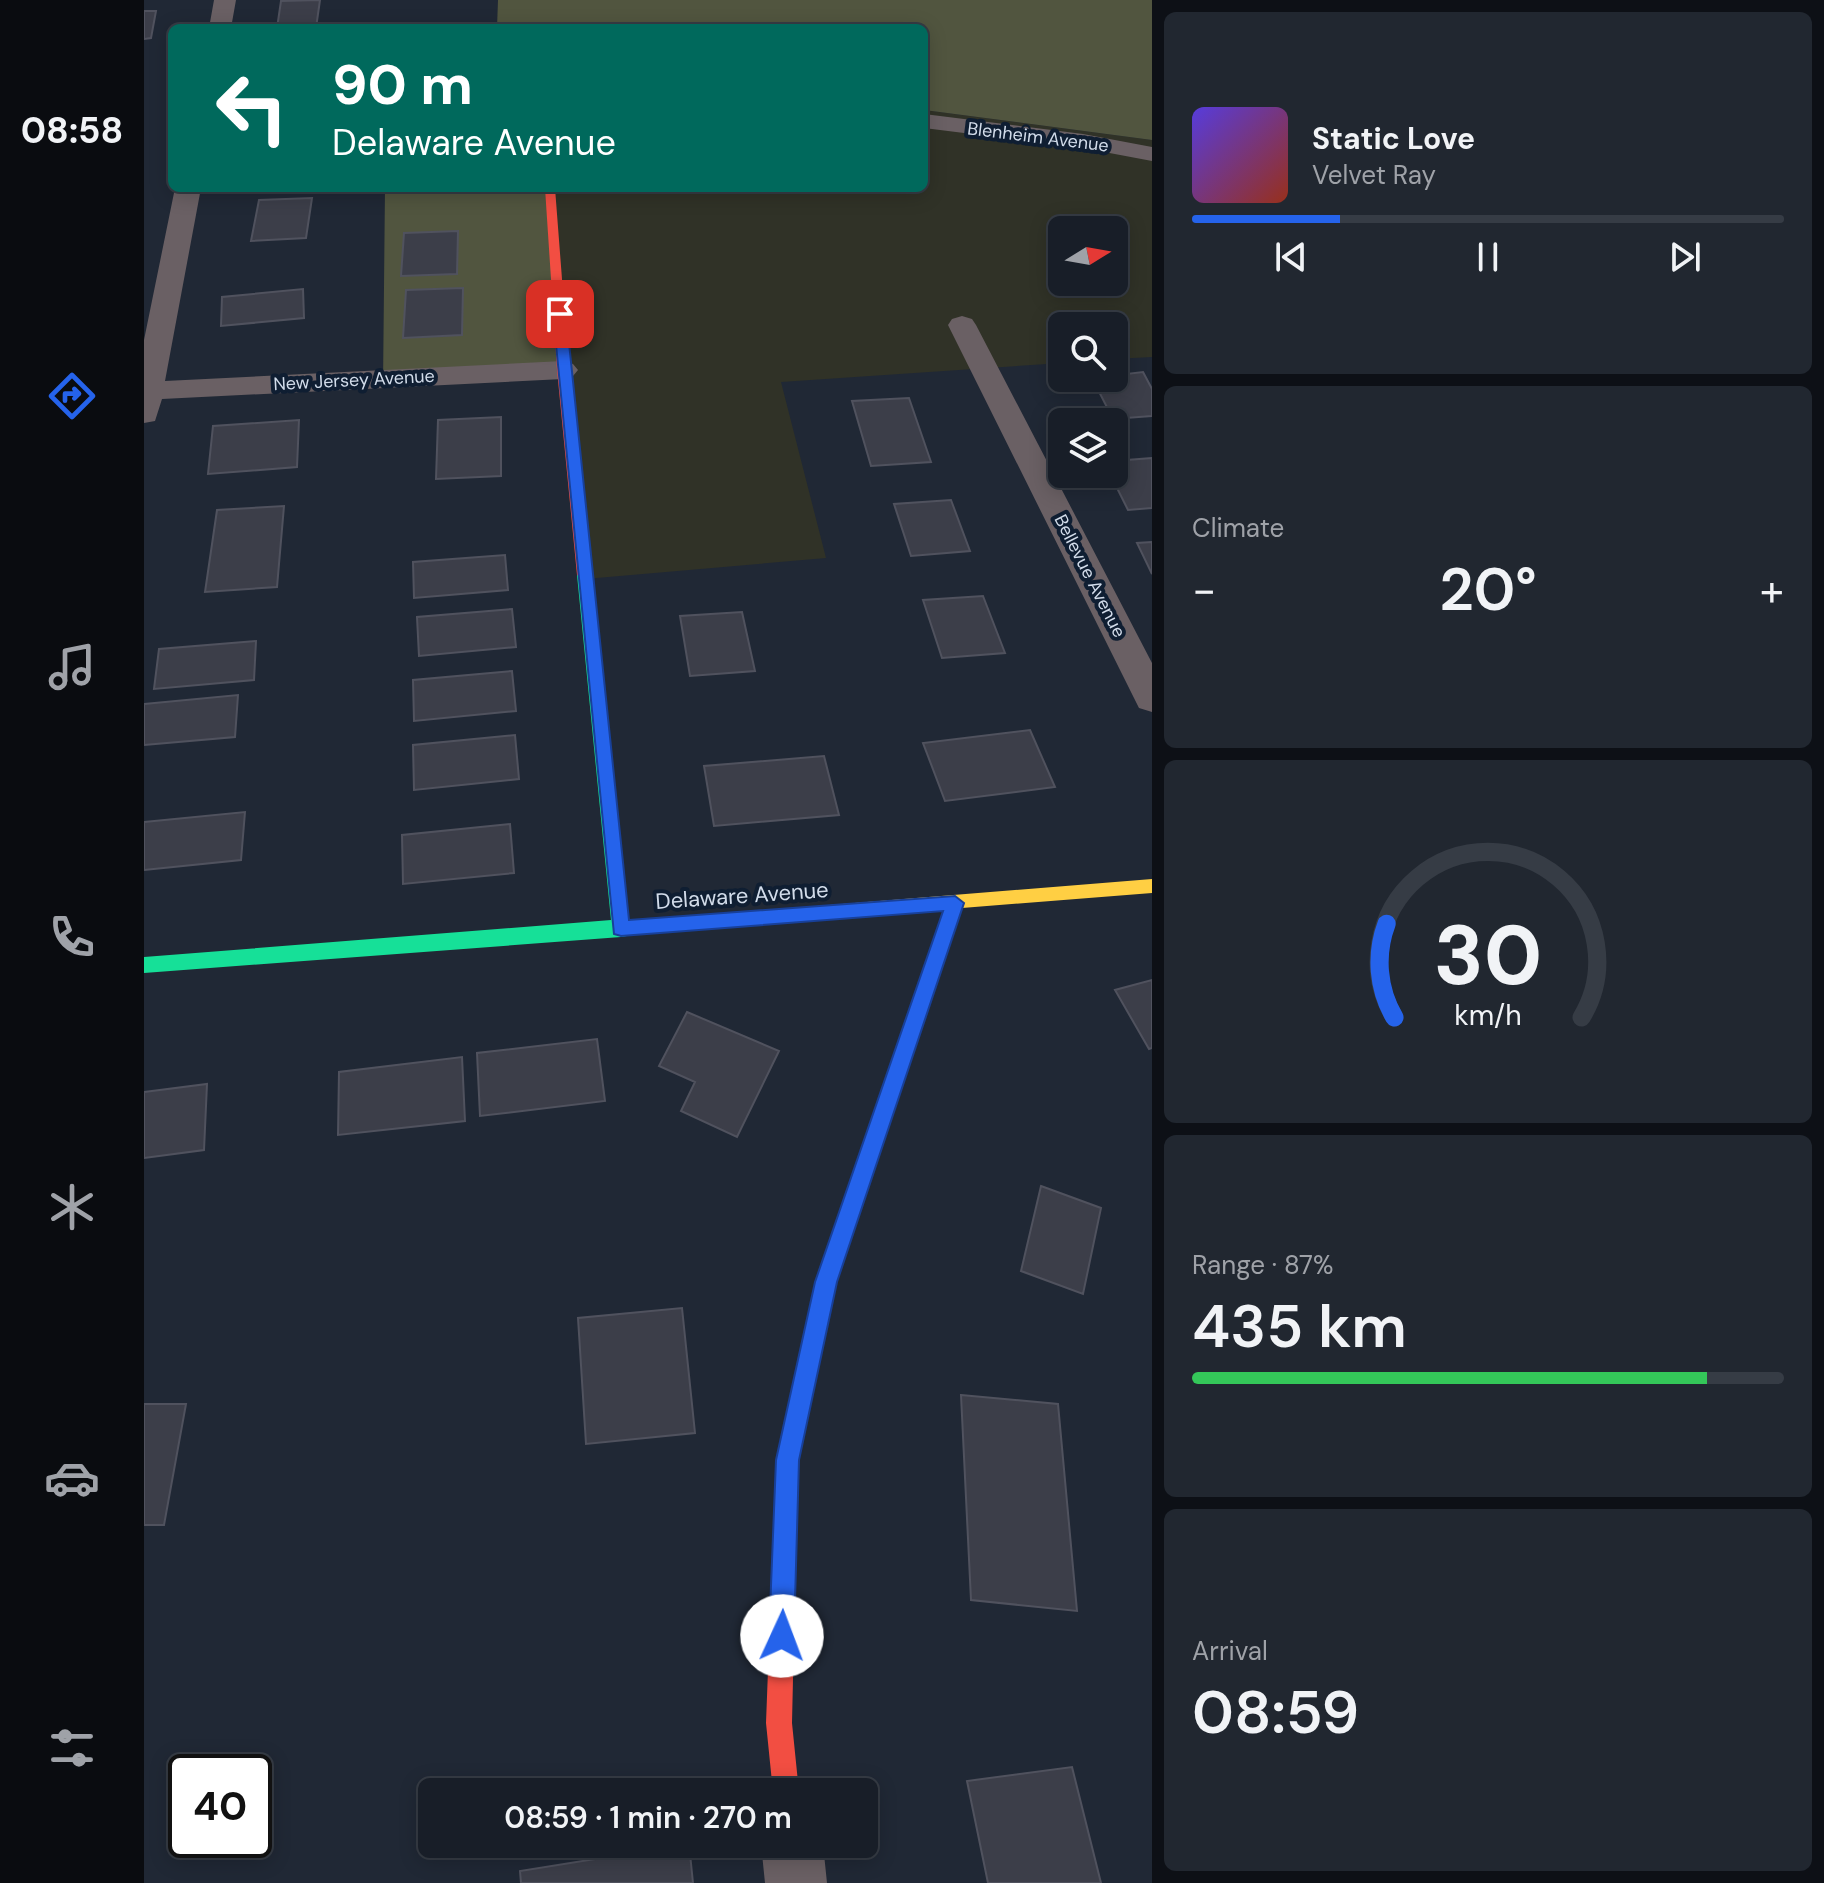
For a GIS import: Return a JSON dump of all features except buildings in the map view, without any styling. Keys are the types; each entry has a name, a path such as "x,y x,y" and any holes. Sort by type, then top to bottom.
{"street":[{"path":"221,24 225,0"},
{"name":"Blenheim Avenue","path":"928,122 1083,141 1152,154"},
{"path":"146,399 187,192"},
{"path":"550,192 563,370 621,929"},
{"name":"Bellevue Avenue","path":"962,325 1152,698"},
{"name":"New Jersey Avenue","path":"146,399 563,370"},
{"name":"Delaware Avenue","path":"144,965 1152,886"},
{"path":"785,1778 779,1723 787,1460 826,1282 955,903"},
{"path":"793,1858 796,1883"}],"shaded area":[{"path":"928,111 1152,140 1152,357 1128,358 1128,312 1048,312 1048,364 781,382 826,558 585,579 551,192 928,192"}],"green space":[{"path":"498,0 1152,0 1152,140 928,111 928,24 497,24"},
{"path":"385,192 551,192 562,370 383,385"}],"traffic: fast":[{"path":"584,575 621,929"},
{"path":"144,965 661,924"}],"traffic: slow":[{"path":"661,924 1152,886"},
{"path":"816,1330 826,1282 955,903"}],"traffic: jam":[{"path":"550,192 563,370 584,575"},
{"path":"785,1778 779,1723 787,1460 816,1330"}],"route":[{"path":"560,314 563,370 621,929 955,903 826,1282 787,1460 782,1636"}]}
